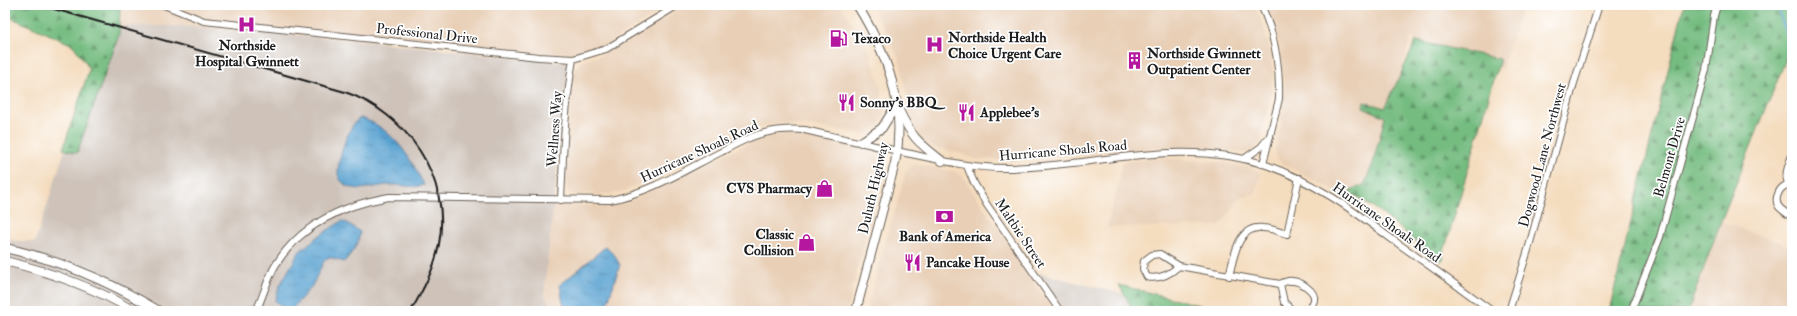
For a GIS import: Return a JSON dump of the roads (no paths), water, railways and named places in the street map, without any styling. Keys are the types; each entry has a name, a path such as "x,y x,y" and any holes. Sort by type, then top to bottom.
{"main road":[{"name":"Duluth Highway","path":"856,311 898,151 896,104 884,55 857,5"},
{"path":"861,142 882,128 896,104"},
{"path":"896,104 908,130 914,138 942,161"},
{"path":"5,248 31,254 80,270 121,289 159,311"},
{"path":"5,261 63,277 94,290 134,311"}],"street":[{"name":"Professional Drive","path":"166,6 204,21 531,56 573,59 606,49 678,5"},
{"path":"1261,5 1272,32 1279,74 1279,99 1272,133 1263,164"},
{"name":"Dogwood Lane Northwest","path":"1509,311 1528,250 1574,83 1599,5"},
{"name":"Belmont Drive","path":"1631,311 1660,237 1706,70 1717,5"},
{"name":"Wellness Way","path":"562,200 563,150 568,91 573,59"},
{"name":"Hurricane Shoals Road","path":"256,311 274,268 291,244 320,221 334,213 357,205 389,197 459,197 605,201 632,195 738,143 769,131 792,129 805,130 967,166 1005,168 1028,167 1175,152 1204,153 1244,159 1263,164 1299,178 1345,206 1492,311"},
{"path":"1244,159 1261,147 1272,133"},
{"path":"1791,186 1786,177 1792,154"},
{"name":"Maltbie Street","path":"967,166 974,183 987,205 1060,311"},
{"path":"1229,276 1239,240 1248,231 1263,228 1287,234 1299,178"},
{"path":"1791,186 1786,185 1781,189 1777,198 1780,208 1792,218"},
{"path":"1179,266 1170,273 1153,278 1147,277 1143,269 1144,261 1152,255 1160,254 1179,266 1280,284 1294,281 1312,291 1314,302 1307,311"},
{"path":"1280,284 1284,302 1293,311"}],"water":[{"path":"361,118 382,129 399,144 413,164 424,185 416,187 385,185 359,189 350,187 342,182 338,174 339,161 352,126"},
{"path":"342,221 360,232 357,244 352,252 344,262 329,257 324,261 312,286 291,310 282,307 275,301 279,287 299,252 317,237"},
{"path":"605,247 614,254 620,265 605,311 569,311 563,303 560,285"}],"waterway":[{"path":"1781,5 1780,16 1792,48"}],"railway":[{"path":"40,5 345,92 367,102 387,115 405,132 420,151 431,172 438,195 441,219 439,244 435,262 411,311"}],"place":[{"name":"Northside Hospital Gwinnett","path":"247,25"},
{"name":"Texaco","path":"839,38"},
{"name":"Northside Health Choice Urgent Care","path":"935,45"},
{"name":"Northside Gwinnett Outpatient Center","path":"1134,61"},
{"name":"Sonny's BBQ","path":"847,102"},
{"name":"Applebee's","path":"967,112"},
{"name":"CVS Pharmacy","path":"825,188"},
{"name":"Bank of America","path":"945,216"},
{"name":"Classic Collision","path":"807,242"},
{"name":"Pancake House","path":"913,262"}]}
